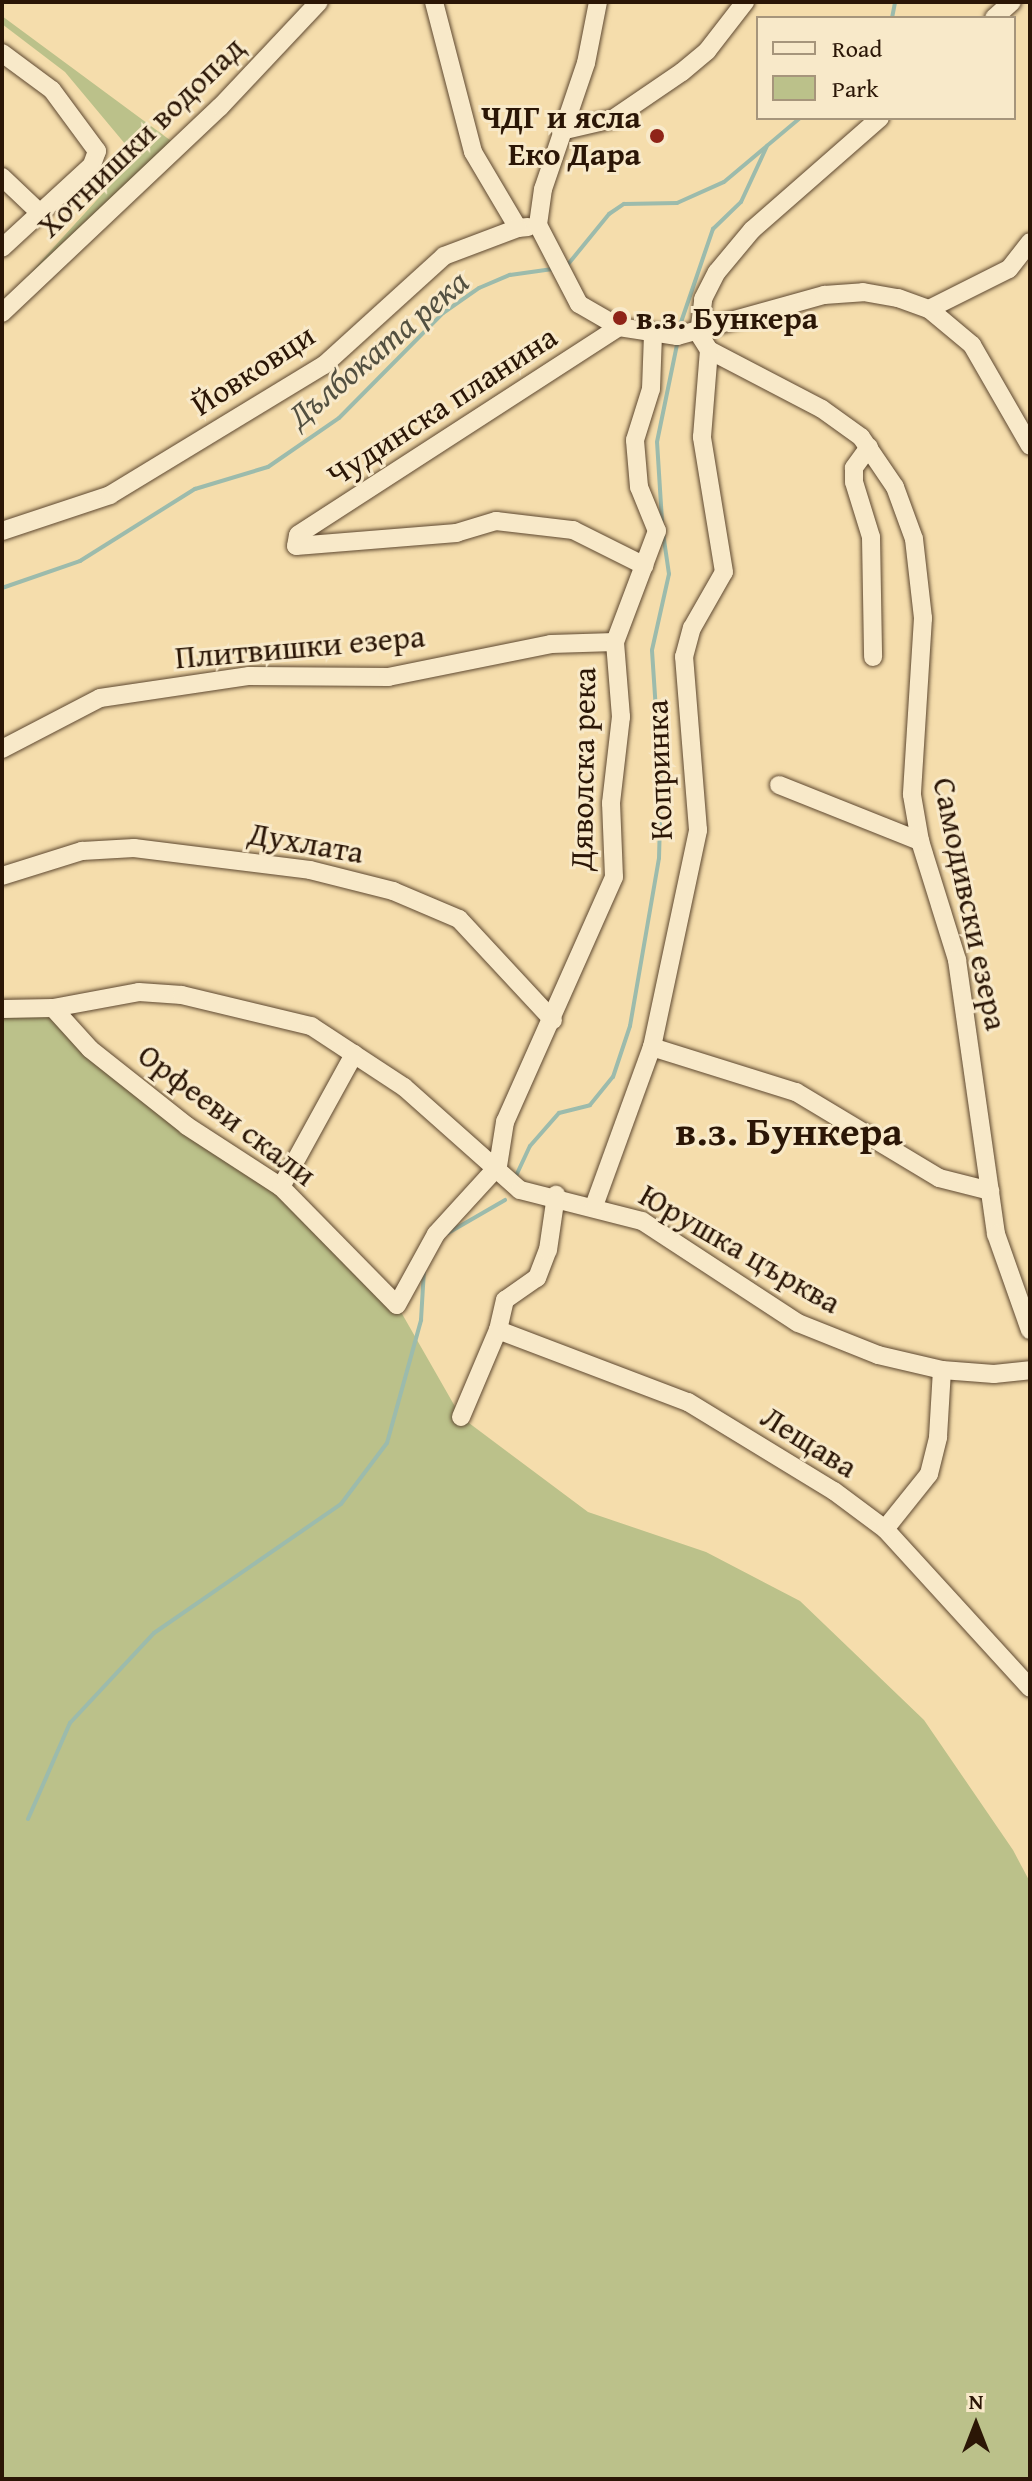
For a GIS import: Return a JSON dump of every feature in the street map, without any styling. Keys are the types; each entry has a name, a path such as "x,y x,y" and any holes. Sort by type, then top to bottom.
{"street":[{"name":"Хотнишки водопад","path":"6,301 220,107 319,2"},
{"path":"434,2 473,152 518,228"},
{"path":"598,2 586,63 561,131 538,225 550,257 579,304 619,327 653,335 699,334 824,295 863,292 929,309 972,345 1030,446"},
{"path":"561,131 613,119 682,72 707,51 745,2"},
{"path":"996,16 1012,2"},
{"path":"2,53 52,90 97,151 92,165 2,248"},
{"path":"709,350 699,334 703,299 726,261 752,230 878,120"},
{"path":"2,177 40,213"},
{"name":"Йовковци","path":"2,531 110,495 324,365 444,256 518,228 538,225"},
{"path":"929,309 1009,269 1030,242"},
{"name":"Чудинска планина","path":"619,327 298,535 296,546 456,533 496,521 573,530 645,566"},
{"name":"Дяволска река","path":"498,1166 505,1122 614,877 611,803 621,717 615,642 657,531 639,487 635,440 651,389 653,335"},
{"name":"Самодивски езера","path":"709,350 822,409 869,447 895,487 920,568 923,618 911,782 920,841 957,960 996,1234 1030,1330"},
{"name":"Копринка","path":"594,1206 652,1047 698,830 684,657 692,628 724,572 702,437 709,350"},
{"path":"869,447 854,468 854,482 871,537 873,657"},
{"name":"Плитвишки езера","path":"2,749 100,698 249,676 388,677 551,644 615,642"},
{"path":"779,785 920,841"},
{"name":"Духлата","path":"2,876 82,851 134,848 310,870 393,891 459,919 553,1020"},
{"name":"Юрушка църква","path":"2,1009 53,1008 139,992 182,995 311,1026 404,1087 498,1166 505,1181 520,1190 556,1195 642,1221 798,1323 878,1355 942,1370 994,1374 1030,1370"},
{"name":"Орфееви скали","path":"53,1008 90,1049 175,1116 281,1187 397,1305 436,1234 498,1166"},
{"path":"652,1047 796,1092 939,1178 990,1191"},
{"path":"281,1187 354,1054"},
{"path":"461,1417 498,1330 505,1300 537,1278 548,1250 556,1195"},
{"name":"Лещава","path":"498,1330 688,1402 834,1491 885,1529 1030,1688"},
{"path":"885,1529 929,1474 938,1437 942,1370"}],"green space":[{"path":"2,16 178,146 2,304 136,157 65,72 2,24"},
{"path":"53,1008 90,1049 281,1187 397,1305 461,1417 588,1512 706,1552 800,1601 924,1720 1013,1850 1030,1882 1030,2479 2,2479 2,1009"}],"waterway":[{"path":"892,16 895,2"},
{"name":"Дълбоката река","path":"565,268 609,214 624,204 677,203 724,182 798,120"},
{"path":"678,331 713,229 741,202 767,146"},
{"name":"Дълбоката река","path":"2,588 80,561 195,489 268,467 339,418 443,313 479,288 510,275 553,269"},
{"path":"662,521 657,442 678,340"},
{"path":"515,1178 530,1146 559,1113 590,1105 613,1077 630,1026 659,858 661,786 652,650 669,574 663,533"},
{"path":"448,1233 505,1200"},
{"path":"28,1819 70,1723 154,1633 341,1504 387,1443 421,1320 424,1269"}],"place":[{"name":"ЧДГ и ясла Еко Дара","path":"657,136"},
{"name":"в.з. Бункера","path":"620,318"}],"district":[{"name":"в.з. Бункера","path":"789,1131"}]}
